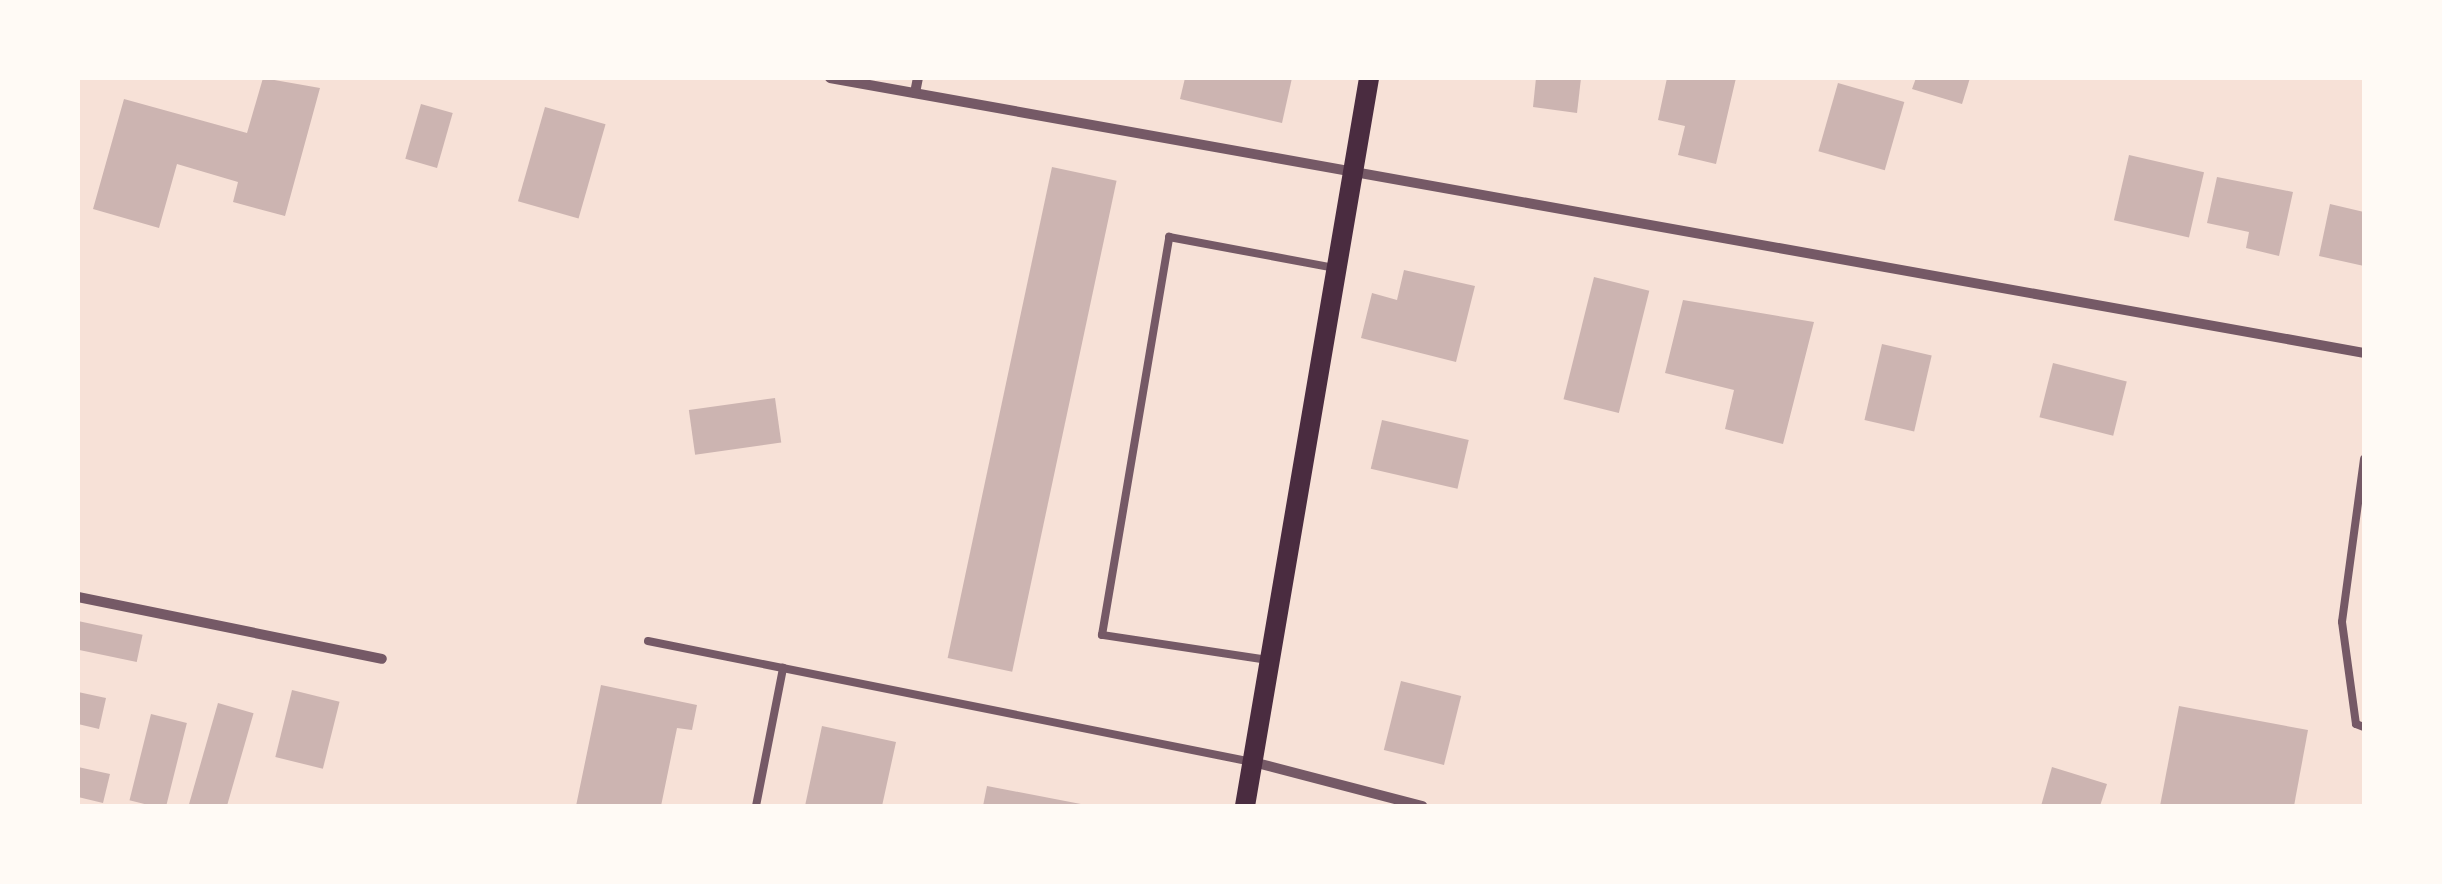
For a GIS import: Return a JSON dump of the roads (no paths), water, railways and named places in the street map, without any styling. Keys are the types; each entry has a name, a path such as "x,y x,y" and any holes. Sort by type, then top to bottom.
{"main road":[{"path":"1246,806 1369,78"}],"street":[{"path":"830,78 2364,353"},
{"path":"915,93 918,78"},
{"path":"78,597 382,658"},
{"path":"1253,762 1422,806"}],"lane":[{"path":"1268,660 1102,635 1169,238 1334,268"},
{"path":"2364,459 2342,622 2356,724 2364,727"},
{"path":"648,642 1253,762"},
{"path":"756,806 783,668"}]}
